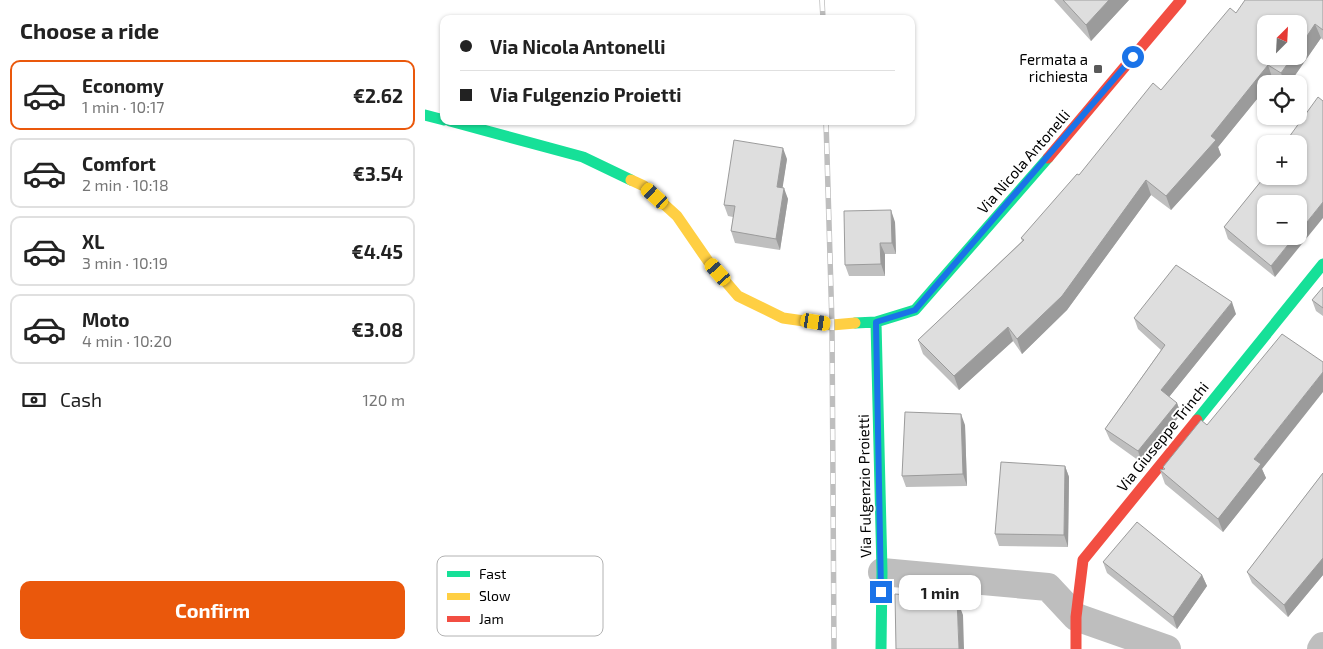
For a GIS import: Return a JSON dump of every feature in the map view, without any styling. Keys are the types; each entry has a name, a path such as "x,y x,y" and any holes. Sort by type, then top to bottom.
{"main road":[{"name":"Via Nicola Antonelli","path":"465,125 583,157 644,186 677,216 707,261 738,296 783,318 832,325 876,322 915,310 1073,129 1181,0"},
{"path":"425,115 440,119"},
{"name":"Via Giuseppe Trinchi","path":"1076,649 1076,617 1083,560 1323,264"},
{"name":"Via Fulgenzio Proietti","path":"876,322 882,572 881,649"}],"street":[{"path":"882,572 1048,587 1076,617 1167,649"}],"building":[{"path":"1063,0 1109,0 1086,25"},
{"path":"1245,0 1323,0 1323,30 1315,24 1307,36 1307,15 1257,15 1257,65 1268,65 1260,75 1257,75 1257,79 1211,136 1216,140 1166,196 1146,180 1062,296 1017,339 1008,327 954,376 918,340 1024,240 1021,238 1077,174 1079,175 1153,83 1161,90 1230,8 1236,13"},
{"path":"1268,65 1287,65 1281,73"},
{"path":"1318,97 1323,101 1323,202 1307,222 1307,195 1257,195 1257,245 1288,245 1271,266 1224,227 1258,185 1307,185 1307,135 1291,135 1298,125 1307,125 1307,112"},
{"path":"734,140 783,148 777,187 784,188 776,239 731,231 735,206 724,205"},
{"path":"891,210 892,243 880,243 881,264 845,265 844,211"},
{"path":"1176,265 1232,302 1161,390 1177,403 1138,451 1105,429 1165,345 1134,318"},
{"path":"1323,287 1323,308 1312,300"},
{"path":"1282,334 1323,362 1323,372 1254,459 1261,464 1218,519 1160,470 1165,469 1163,467 1201,420 1207,425"},
{"path":"905,412 961,414 963,474 902,476"},
{"path":"1001,462 1065,466 1064,535 995,534"},
{"path":"1323,473 1323,558 1284,605 1247,572"},
{"path":"1137,522 1202,575 1173,617 1103,562"},
{"path":"895,594 957,599 959,649 896,649"}],"railway":[{"path":"822,0 823,15"},
{"path":"826,125 832,325 834,649"}],"traffic: fast":[{"path":"425,115 440,119"},
{"path":"465,125 583,157 631,180"},
{"path":"855,323 876,322 915,310 1048,158"},
{"path":"1197,420 1323,264"},
{"path":"876,322 882,572 881,649"}],"traffic: slow":[{"path":"631,180 644,186 677,216 708,261 738,296 783,318 832,325 855,323"}],"traffic: jam":[{"path":"1048,158 1181,0"},
{"path":"1076,649 1076,617 1083,560 1197,420"}],"place":[{"name":"Fermata a richiesta","path":"1098,69"}],"route":[{"path":"881,592 876,322 915,310 1073,129 1133,57"}]}
